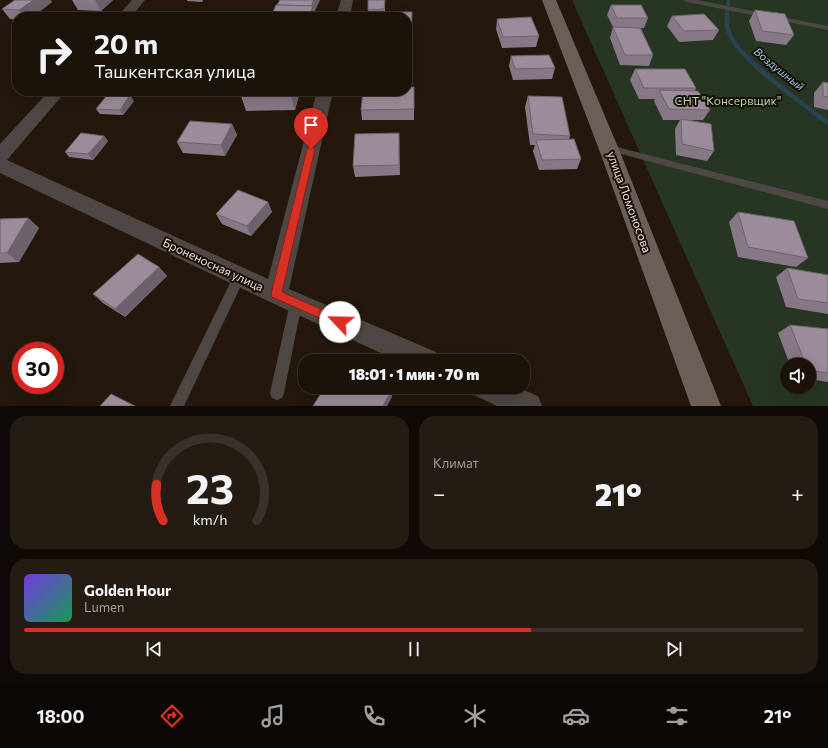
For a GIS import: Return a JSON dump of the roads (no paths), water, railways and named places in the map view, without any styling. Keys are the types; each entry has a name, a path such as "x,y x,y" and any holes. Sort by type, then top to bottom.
{"main road":[{"name":"улица Ломоносова","path":"549,0 609,148 619,180 706,406"}],"street":[{"path":"128,12 139,0"},
{"path":"344,12 347,0"},
{"path":"0,156 54,96"},
{"path":"276,294 324,96"},
{"name":"Броненосная улица","path":"0,165 239,277 411,354"},
{"path":"501,394 528,406"}],"lane":[{"path":"687,0 828,28"},
{"path":"609,148 828,205"},
{"path":"177,406 239,277"},
{"path":"277,393 296,303"}],"waterway":[{"name":"Воздушный","path":"729,0 727,25 729,33 735,43 745,55 773,81 828,123"}],"park label":[{"name":"СНТ \"Консервщик\"","path":"728,101"}]}
